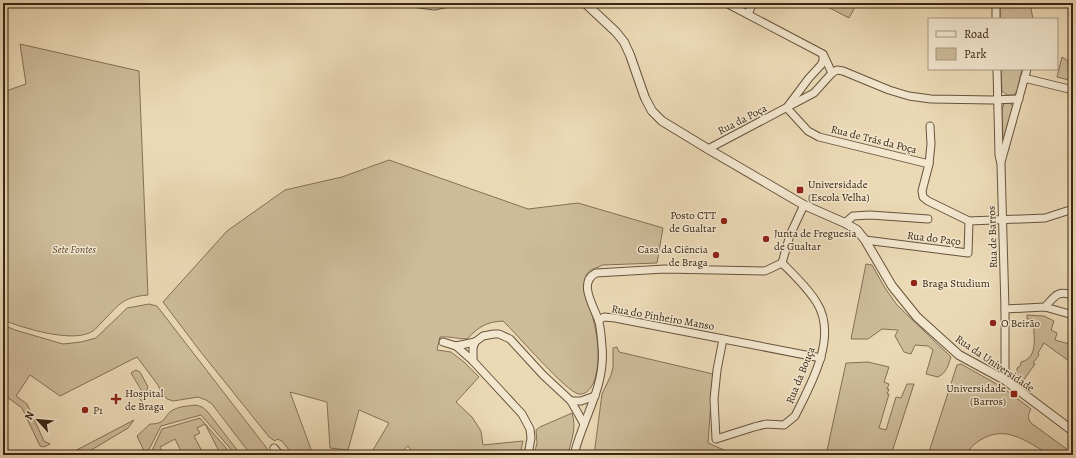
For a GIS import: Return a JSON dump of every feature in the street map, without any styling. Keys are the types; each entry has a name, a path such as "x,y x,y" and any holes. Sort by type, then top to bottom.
{"street":[{"path":"413,3 434,6 448,3"},
{"name":"Rua da Universidade","path":"585,3 616,32 624,42 645,98 652,110 662,121 804,205 845,223 857,230 865,240 892,286 917,317 959,354 1005,380 1073,432"},
{"path":"726,3 823,54 832,74 837,70 843,71 889,90 909,96 930,99 1018,99"},
{"path":"748,14 753,3"},
{"path":"995,4 996,18"},
{"name":"Rua da Poça","path":"787,108 809,78 821,65 823,61 823,54"},
{"path":"997,70 998,155 1001,164"},
{"path":"1001,164 1027,70"},
{"name":"Rua da Poça","path":"708,149 814,93 832,74"},
{"path":"1024,78 1073,90"},
{"name":"Rua de Trás da Poça","path":"787,108 808,131 820,137 929,164 931,144 930,126"},
{"path":"929,164 922,191 923,196 969,221 1045,218 1073,209"},
{"name":"Rua de Barros","path":"1001,164 1005,309 1005,380"},
{"path":"574,455 601,378 603,366 599,320 589,296 586,284 591,275 596,273 665,269 765,271 782,263 790,235 804,205"},
{"path":"845,223 853,216 870,215 928,219"},
{"name":"Rua do Paço","path":"865,240 968,253 969,221"},
{"name":"Rua da Bouça","path":"716,439 766,424 784,425 788,423 795,416 821,358 825,344 824,318 818,303 806,287 782,263"},
{"path":"1045,307 1058,294 1064,292 1073,295"},
{"path":"1005,309 1045,307 1073,315"},
{"name":"Rua do Pinheiro Manso","path":"599,320 604,317 615,318 821,358"},
{"path":"456,346 475,342 483,336 494,334 499,334 510,338 544,375 571,401 584,424"},
{"name":"Rua do Pinheiro Manso","path":"716,439 714,399 716,370 723,339"},
{"path":"443,342 456,346 474,361 522,414 530,430 528,455"},
{"path":"474,361 473,354 475,342"},
{"path":"571,401 588,399 595,396"},
{"path":"274,448 280,455"}],"green space":[{"path":"820,3 854,3 854,9 849,18"},
{"path":"1000,3 1030,3 1033,18 1000,18"},
{"name":"Sete Fontes","path":"20,44 139,71 148,295 132,298 122,303 94,330 84,335 74,336 48,333 3,320 3,92 26,84"},
{"path":"1062,57 1073,67 1073,81 1057,77"},
{"path":"1001,70 1022,70 1017,91 1014,95 1007,95 1002,91"},
{"path":"1007,102 1013,107 1003,144 1002,110 1004,103"},
{"path":"389,160 528,209 578,203 663,228 657,263 602,265 587,274 585,279 585,292 595,327 598,356 597,370 593,384 586,393 579,394 564,384 541,362 503,321 483,326 467,339 440,337 437,350 451,352 479,377 456,402 472,417 481,431 483,445 523,441 520,455 414,455 408,446 398,455 370,455 389,423 359,410 348,450 330,448 327,402 290,392 312,452 308,455 293,455 282,441 277,439 275,441 269,437 163,302 227,231 285,190 342,177"},
{"path":"866,264 872,265 897,305 951,357 947,368 938,377 926,374 933,350 928,346 915,345 911,354 904,352 895,336 898,330 882,329 868,339 851,339"},
{"path":"149,304 157,306 272,455 251,455 212,404 206,400 198,397 173,401 167,399 137,357 60,396 30,375 16,396 27,404 44,441 50,444 44,447 40,446 22,408 7,397 3,403 3,325 63,344 81,342 96,338 127,308"},
{"path":"1027,315 1044,316 1054,321 1051,330 1057,333 1055,340 1073,345 1073,364 1044,343 1038,353 1039,355 1033,363 1035,364 1023,381 1020,378 1017,368 1020,366 1021,362 1027,360 1031,356 1034,344 1033,319 1027,319"},
{"path":"617,347 619,352 713,374 708,443 735,455 594,455 602,394 613,367 613,348"},
{"path":"868,362 889,367 884,382 889,384 887,394 889,394 879,428 886,430 896,397 901,398 907,384 914,384 891,455 826,455 846,363"},
{"path":"961,364 1002,387 1031,409 1028,416 1031,423 1073,455 1053,456 1021,438 1007,434 1000,434 980,440 966,455 928,455 957,365"},
{"path":"136,370 140,372 148,387 142,402 138,396 143,393 131,373"},
{"path":"196,405 207,411 241,455 236,455 201,415 161,426 146,455 137,436 150,424 156,424 163,421 173,410"},
{"path":"572,413 574,429 568,455 534,455 537,443 536,430"},
{"path":"200,418 232,455 221,455 205,424 197,428 200,433 194,436 204,455 183,455 175,439 160,447 164,455 150,455 162,429"},
{"path":"134,420 128,428 83,455 42,455 56,451 62,451 69,454"}],"place":[{"name":"Universidade (Escola Velha)","path":"800,190"},
{"name":"Posto CTT de Gualtar","path":"724,221"},
{"name":"Junta de Freguesia de Gualtar","path":"766,239"},
{"name":"Casa da Ciência de Braga","path":"716,255"},
{"name":"Braga Studium","path":"914,283"},
{"name":"O Beirão","path":"993,323"},
{"name":"Universidade (Barros)","path":"1014,394"},
{"name":"Hospital de Braga","path":"116,399"},
{"name":"P1","path":"85,410"}]}
